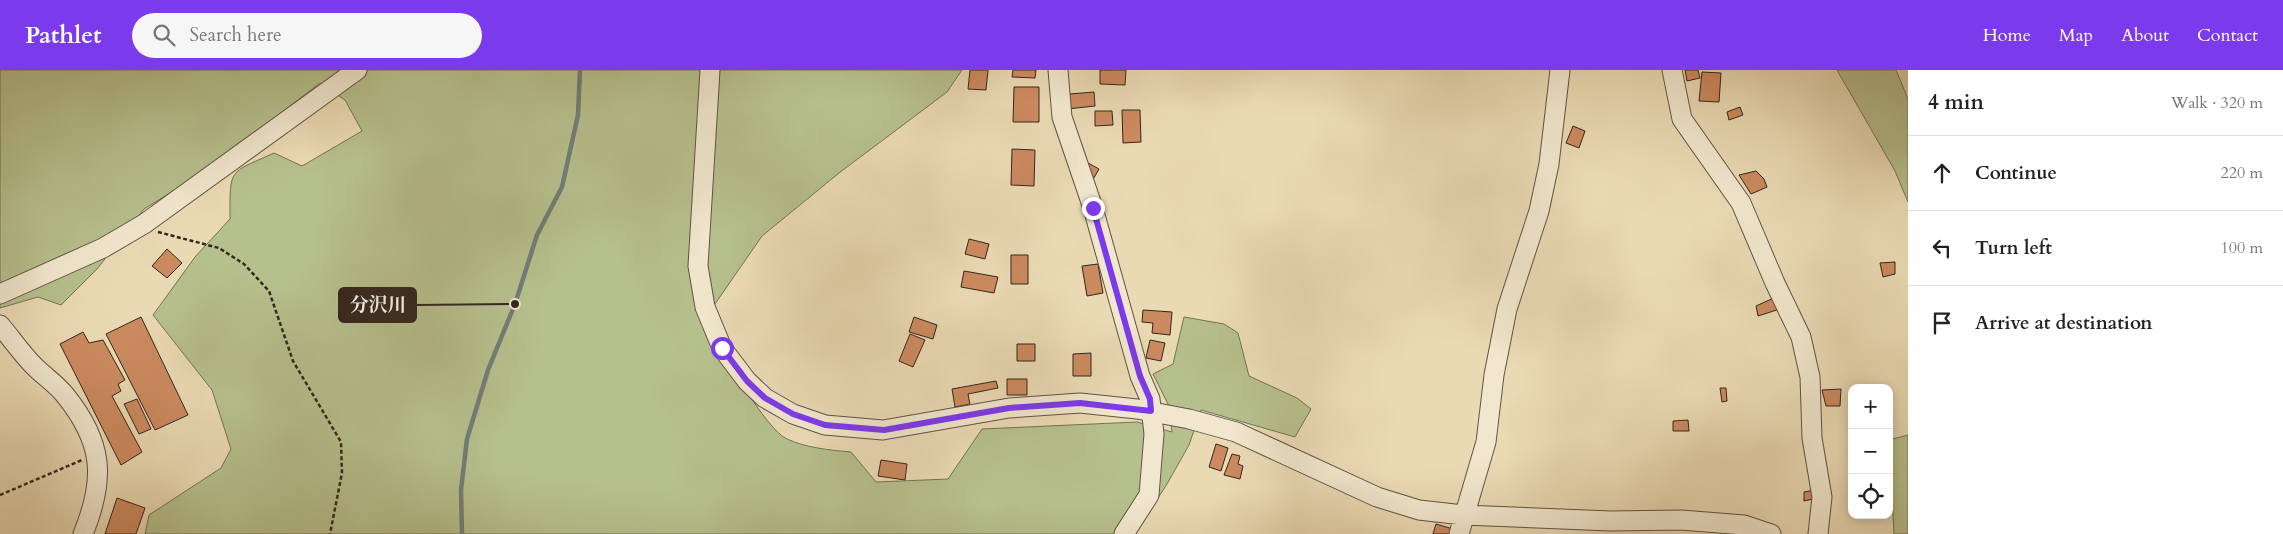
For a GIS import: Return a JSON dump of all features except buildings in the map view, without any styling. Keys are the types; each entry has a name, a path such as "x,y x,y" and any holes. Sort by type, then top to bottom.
{"street":[{"path":"0,294 103,248 144,224 357,70"},
{"path":"710,70 700,208 698,266 705,306 722,348 747,381 765,398 793,414 825,425 884,430 1009,408 1080,403 1151,411 1236,432 1377,497 1419,510 1464,515 1611,521 1681,520 1744,525 1771,534"},
{"path":"1058,70 1062,117 1093,208 1140,376 1150,399 1154,434 1149,495 1124,534"},
{"path":"1459,534 1486,442 1494,375 1507,309 1539,211 1549,164 1560,70"},
{"path":"1672,70 1682,118 1742,203 1775,283 1801,336 1810,377 1812,438 1822,497 1818,534"},
{"path":"0,325 34,366 64,394 87,426 98,461 92,511 83,534"}],"path":[{"path":"144,224 161,235 219,248 244,264 269,291 293,361 341,442 342,473 330,534"},
{"path":"0,495 97,454"}],"green space":[{"path":"0,70 962,70 947,92 839,173 762,236 715,304 705,325 756,405 767,421 778,432 787,439 802,445 851,452 876,482 948,479 982,429 1137,422 1172,432 1168,404 1153,374 1173,364 1184,317 1224,324 1238,333 1249,376 1297,398 1311,409 1295,437 1201,410 1189,445 1135,534 145,534 149,515 221,468 231,449 212,390 153,315 195,257 230,219 230,190 235,174 240,169 274,153 302,166 362,131 345,100 320,83 210,168 144,209 97,269 61,305 38,297 0,308"},
{"path":"1837,70 1896,70 1908,99 1908,202 1895,171"},
{"path":"1908,435 1908,534 1894,534 1893,439"}],"waterway":[{"path":"462,534 461,490 467,439 488,370 515,304 537,235 562,187 578,115 580,70"}],"place":[{"name":"分沢川","path":"515,304"}],"route":[{"path":"722,348 747,381 765,398 793,414 825,425 884,430 1009,408 1080,403 1151,411 1150,399 1140,376 1093,208"}]}
